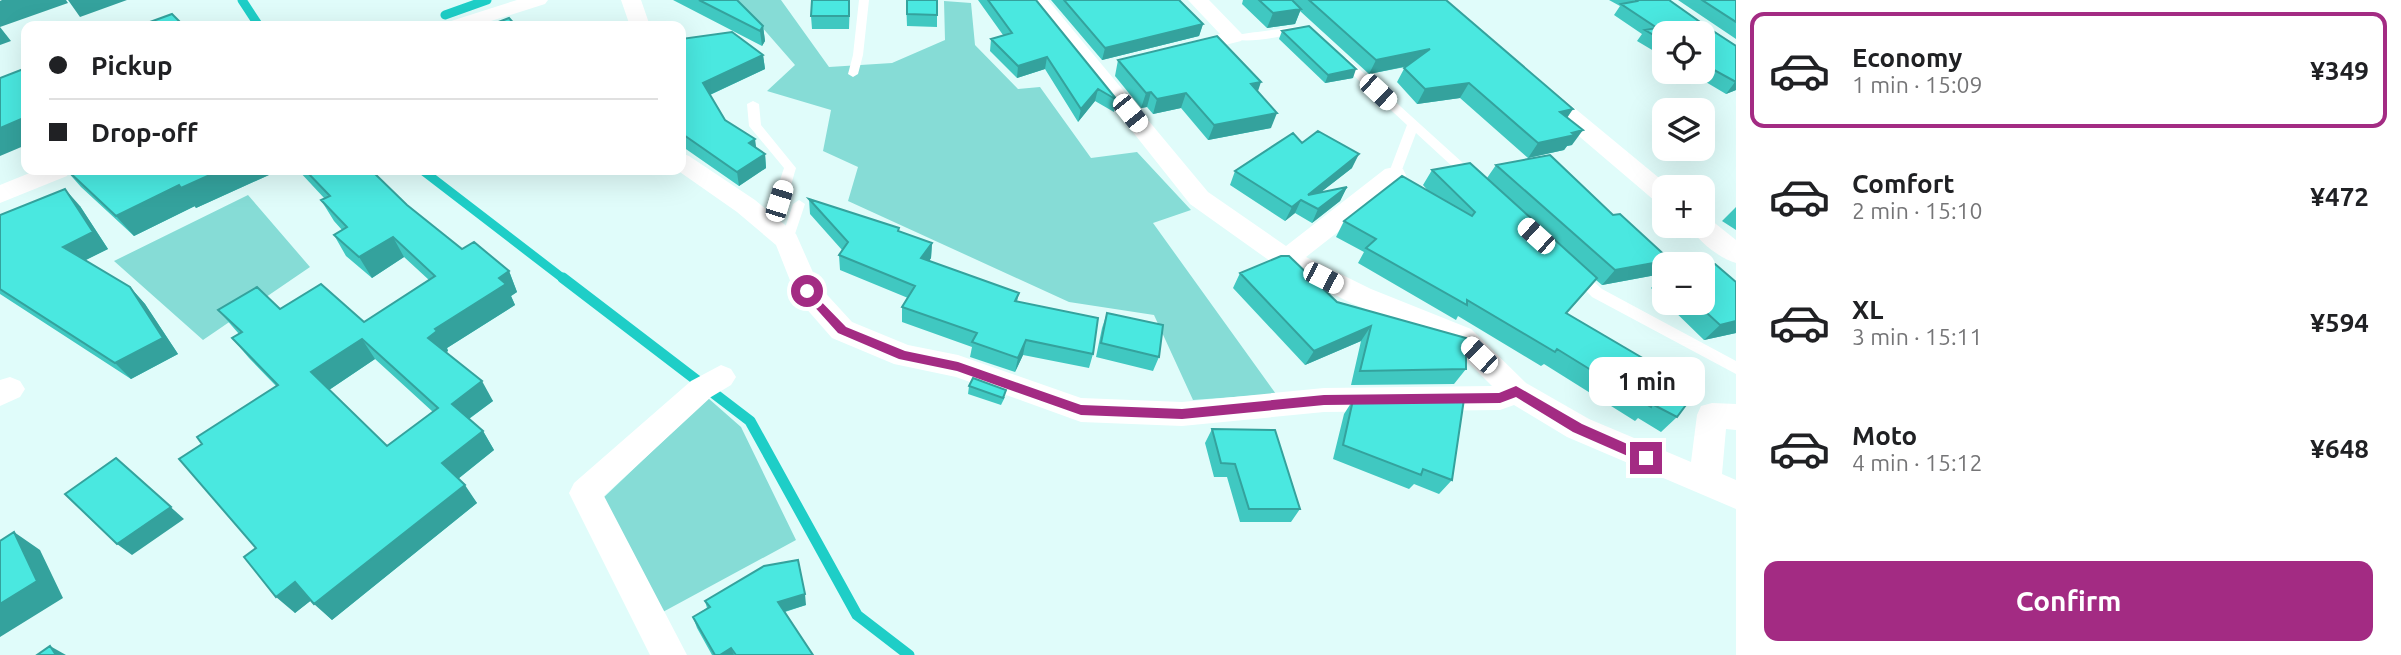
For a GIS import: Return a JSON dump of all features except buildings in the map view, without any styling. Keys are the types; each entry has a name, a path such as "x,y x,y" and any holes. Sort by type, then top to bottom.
{"street":[{"path":"471,21 538,0"},
{"path":"631,0 638,21"},
{"path":"1038,0 1199,198 1286,259 1361,296 1461,337 1516,391 1578,428 1736,495"},
{"path":"1198,0 1234,37"},
{"path":"1171,52 1234,37"},
{"path":"1095,71 1121,65"},
{"path":"1527,79 1652,185"},
{"path":"686,165 787,240 807,291 842,330 904,356 958,366 1081,410 1182,414 1324,400 1500,398 1516,391"},
{"path":"0,195 46,175"},
{"path":"1286,259 1394,175"},
{"path":"1715,237 1736,254"},
{"path":"669,655 585,493 711,383"},
{"path":"1705,481 1712,415 1736,417"}],"lane":[{"path":"853,74 858,55 864,0"},
{"path":"1234,37 1313,32 1298,19"},
{"path":"1337,54 1485,190"},
{"path":"753,104 755,126 789,168 779,201 772,216 765,222"},
{"path":"1394,175 1413,124"},
{"path":"787,240 799,204"},
{"path":"1567,265 1597,293 1736,368"}],"shaded area":[{"path":"738,0 781,0 829,67 892,63 945,40 944,1 971,3 975,45 1018,89 1040,87 1091,158 1137,152 1191,210 1153,223 1276,394 1193,400 1154,315 1069,302 848,201 858,167 823,151 831,110 767,91 795,65"},
{"path":"248,195 310,267 203,340 114,261"},
{"path":"708,398 741,427 796,540 661,613 601,500"}],"waterway":[{"path":"242,0 256,21"},
{"path":"445,15 487,0"},
{"path":"428,175 565,280"},
{"path":"563,278 750,421 857,615 909,655"}],"route":[{"path":"807,291 842,330 904,356 958,366 1081,410 1182,414 1324,400 1500,398 1516,391 1578,428 1646,458"}]}
